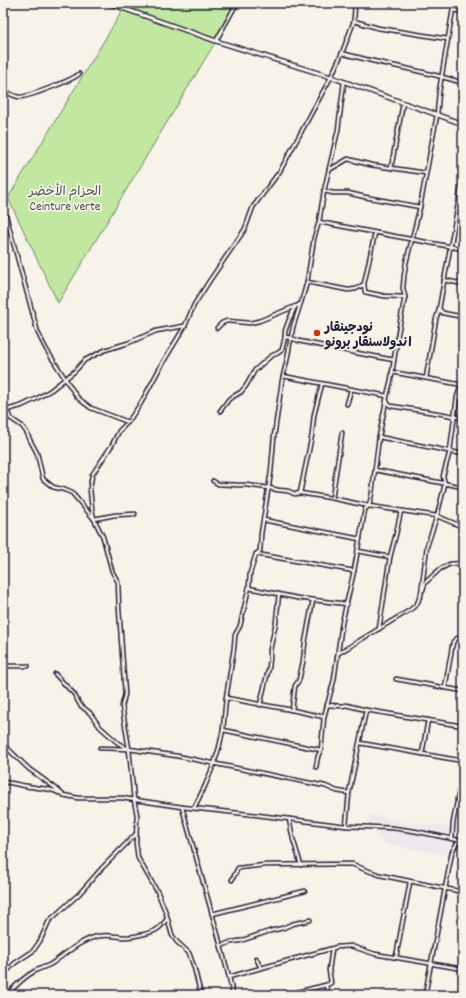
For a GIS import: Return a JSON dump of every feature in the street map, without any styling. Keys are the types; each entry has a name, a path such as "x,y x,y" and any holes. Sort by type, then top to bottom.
{"street":[{"path":"108,3 216,41 344,82 463,124"},
{"path":"216,41 237,3"},
{"path":"201,995 189,953 172,934 158,893 138,858 136,843 137,816 122,706 125,694 118,582 112,571 102,537 94,519 90,489 92,475 112,445 119,431 128,422 141,403 185,326 194,305 246,229 253,207 280,171 331,78 354,21 355,3"},
{"path":"316,767 321,750 324,717 334,680 342,623 354,571 365,509 369,506 374,482 379,437 405,297 403,288 404,276 411,240 420,207 437,115 441,76 454,3"},
{"path":"453,10 463,12"},
{"path":"354,21 378,28 448,40"},
{"path":"342,53 358,58 441,76 463,83"},
{"path":"3,90 16,96 23,97 39,92 79,74"},
{"path":"194,808 206,786 219,748 223,730 235,634 240,626 250,573 256,554 260,551 261,534 269,488 274,437 283,376 292,327 298,305 307,282 314,238 319,222 324,191 338,130 344,82"},
{"path":"391,168 403,103"},
{"path":"329,170 348,159 371,165 426,173"},
{"path":"426,378 463,177"},
{"path":"324,191 348,193 420,207"},
{"path":"3,205 38,334 46,349 77,397 91,408 128,422"},
{"path":"319,222 463,249"},
{"path":"375,233 364,284 365,292 384,296 405,297"},
{"path":"444,280 463,284"},
{"path":"307,282 348,290 356,289 364,284"},
{"path":"217,328 222,323 227,321 250,323 259,321 298,305"},
{"path":"220,411 230,399 241,392 255,370 271,356 282,350 285,331 295,307 298,305"},
{"path":"439,309 443,313 463,317"},
{"path":"3,411 36,399 51,390 85,360 105,350 128,343 156,331 185,326"},
{"path":"285,337 394,360"},
{"path":"392,372 462,385 457,397 450,451 443,476 445,484 437,516 427,546 421,596"},
{"path":"283,376 387,396"},
{"path":"300,493 312,435 314,415 322,384"},
{"path":"347,404 350,390"},
{"path":"387,396 388,404 391,406 463,418"},
{"path":"3,399 10,418 22,426 38,453 44,479 53,487 72,493 94,519"},
{"path":"332,498 342,433"},
{"path":"379,437 463,454"},
{"path":"375,470 463,487"},
{"path":"213,481 218,484 269,488 288,491 295,494 300,493 369,506 437,516 463,527"},
{"path":"379,629 390,557 401,511"},
{"path":"94,519 115,515 135,514"},
{"path":"264,520 360,539"},
{"path":"358,551 390,557"},
{"path":"256,554 354,571"},
{"path":"338,653 410,610 417,604 425,583 440,569 450,564 463,563"},
{"path":"248,588 297,598 347,604"},
{"path":"260,705 269,667 270,650 276,622 279,594"},
{"path":"292,710 295,686 299,680 303,662 313,600"},
{"path":"445,688 453,642 463,636"},
{"path":"3,666 28,666"},
{"path":"55,674 74,694 80,704 90,713 100,728 118,743 129,749"},
{"path":"396,679 463,691"},
{"path":"226,698 324,717"},
{"path":"327,705 346,705 366,710 463,726"},
{"path":"346,826 349,793 366,710"},
{"path":"422,754 428,720"},
{"path":"223,730 321,750"},
{"path":"360,743 463,761"},
{"path":"3,746 6,747 29,769 63,795"},
{"path":"100,748 129,749 177,756 325,786 337,791 349,793"},
{"path":"452,839 453,823 463,770"},
{"path":"3,782 52,789 63,795 78,798 122,798 182,807 346,826 393,828 463,842"},
{"path":"457,799 463,800"},
{"path":"182,807 221,946 233,995"},
{"path":"289,819 301,865"},
{"path":"3,975 15,963 33,951 40,941 49,921 79,894 102,868 136,834"},
{"path":"426,995 452,852 456,843 463,842"},
{"path":"232,880 238,868 266,865 338,863 352,864 380,875 410,882 463,892"},
{"path":"396,957 410,882"},
{"path":"212,914 304,891"},
{"path":"7,995 22,980 36,970 50,965 77,945 87,940 100,936 112,935 126,937 136,936 155,931 160,928 167,919"},
{"path":"221,946 292,924 310,920"},
{"path":"229,977 337,947 351,946 375,954 463,969"},
{"path":"285,995 331,983 329,970 332,949"},
{"path":"256,958 261,968"},
{"path":"326,985 328,995"},
{"path":"382,995 391,995"}],"shaded area":[{"path":"369,814 406,823 452,827 450,851 437,854 418,849 411,850 385,843 368,827"}],"green space":[{"name":"الحزام الأخضر Ceinture verte","path":"127,3 239,3 58,303 8,198"}],"place":[{"name":"نودجينقار اندولاسنقار برونو","path":"317,333"}]}
